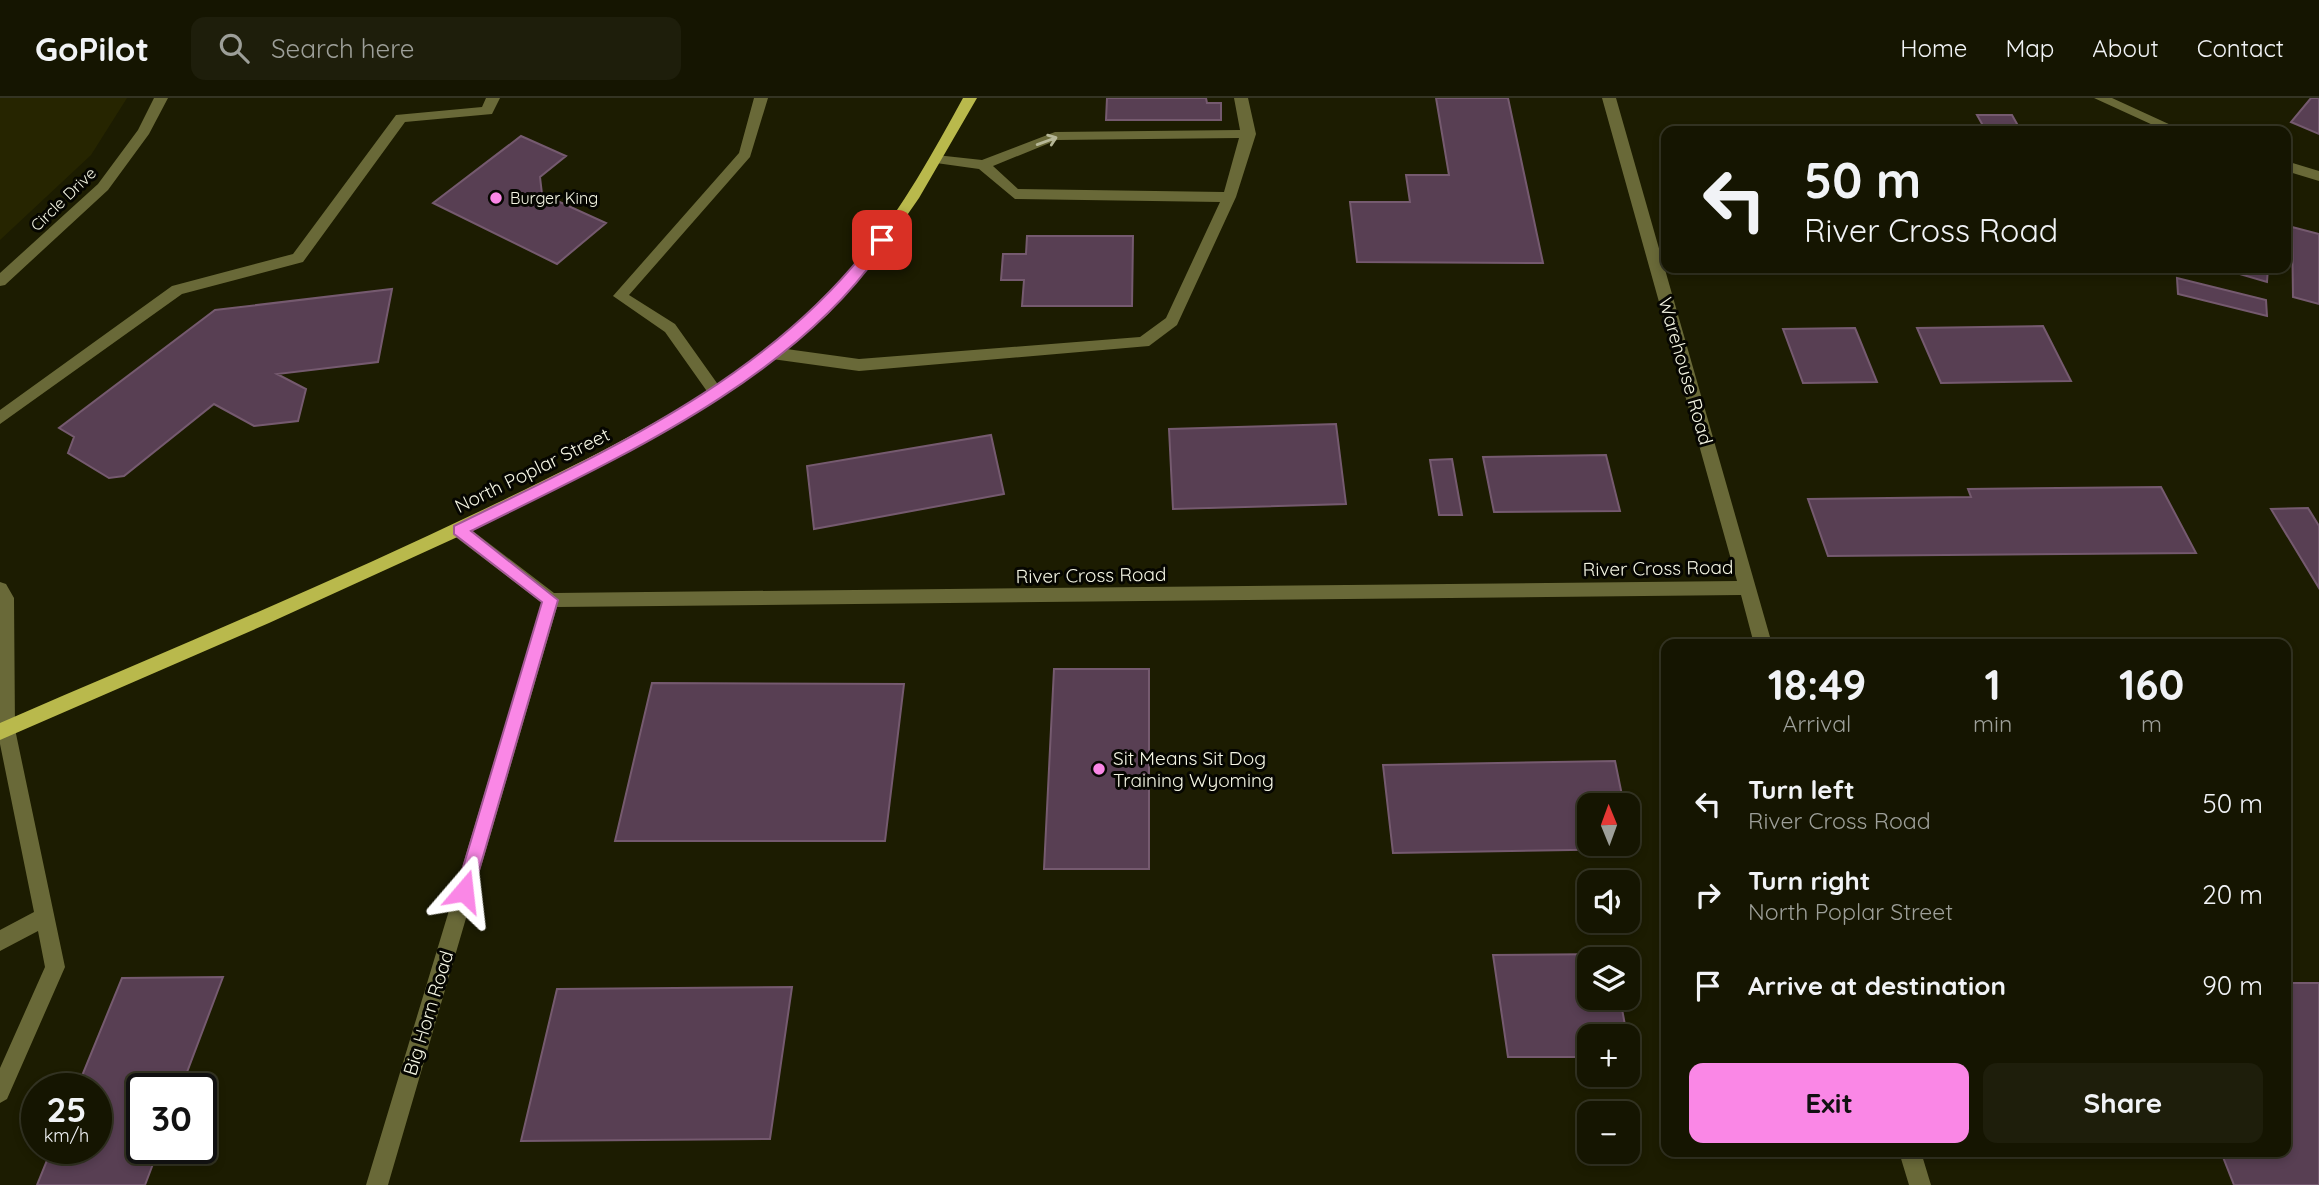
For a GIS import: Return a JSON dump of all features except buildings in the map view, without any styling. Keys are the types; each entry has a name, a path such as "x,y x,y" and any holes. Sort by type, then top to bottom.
{"main road":[{"name":"North Poplar Street","path":"3,730 459,530 621,450 716,393 794,336 855,276 909,204 970,98"}],"street":[{"name":"Circle Drive","path":"0,281 103,187 144,131 161,98"},
{"path":"0,418 177,290 298,258 401,118 487,111 493,98"},
{"path":"716,393 670,328 621,296 745,154 761,98"},
{"path":"772,353 859,365 1144,342 1172,321 1229,197 1249,135 1248,115 1241,98"},
{"name":"Warehouse Road","path":"1609,98 1762,639"},
{"path":"2101,98 2165,126"},
{"path":"936,159 983,165 1055,136 1249,135"},
{"path":"983,165 1015,194 1229,197"},
{"path":"2291,168 2319,176"},
{"path":"459,530 551,600"},
{"name":"River Cross Road","path":"551,600 1747,588"},
{"path":"0,589 5,598 3,730 55,967 0,1092"},
{"name":"Big Horn Road","path":"377,1185 551,600"},
{"path":"0,941 45,917"},
{"path":"1912,1157 1920,1185"}],"shaded area":[{"path":"0,98 127,98 91,155 0,240"}],"place":[{"name":"Burger King","path":"496,198"},
{"name":"Sit Means Sit Dog Training Wyoming","path":"1099,769"}],"route":[{"path":"464,891 551,600 459,530 621,450 716,393 794,336 855,276 882,240"}]}
